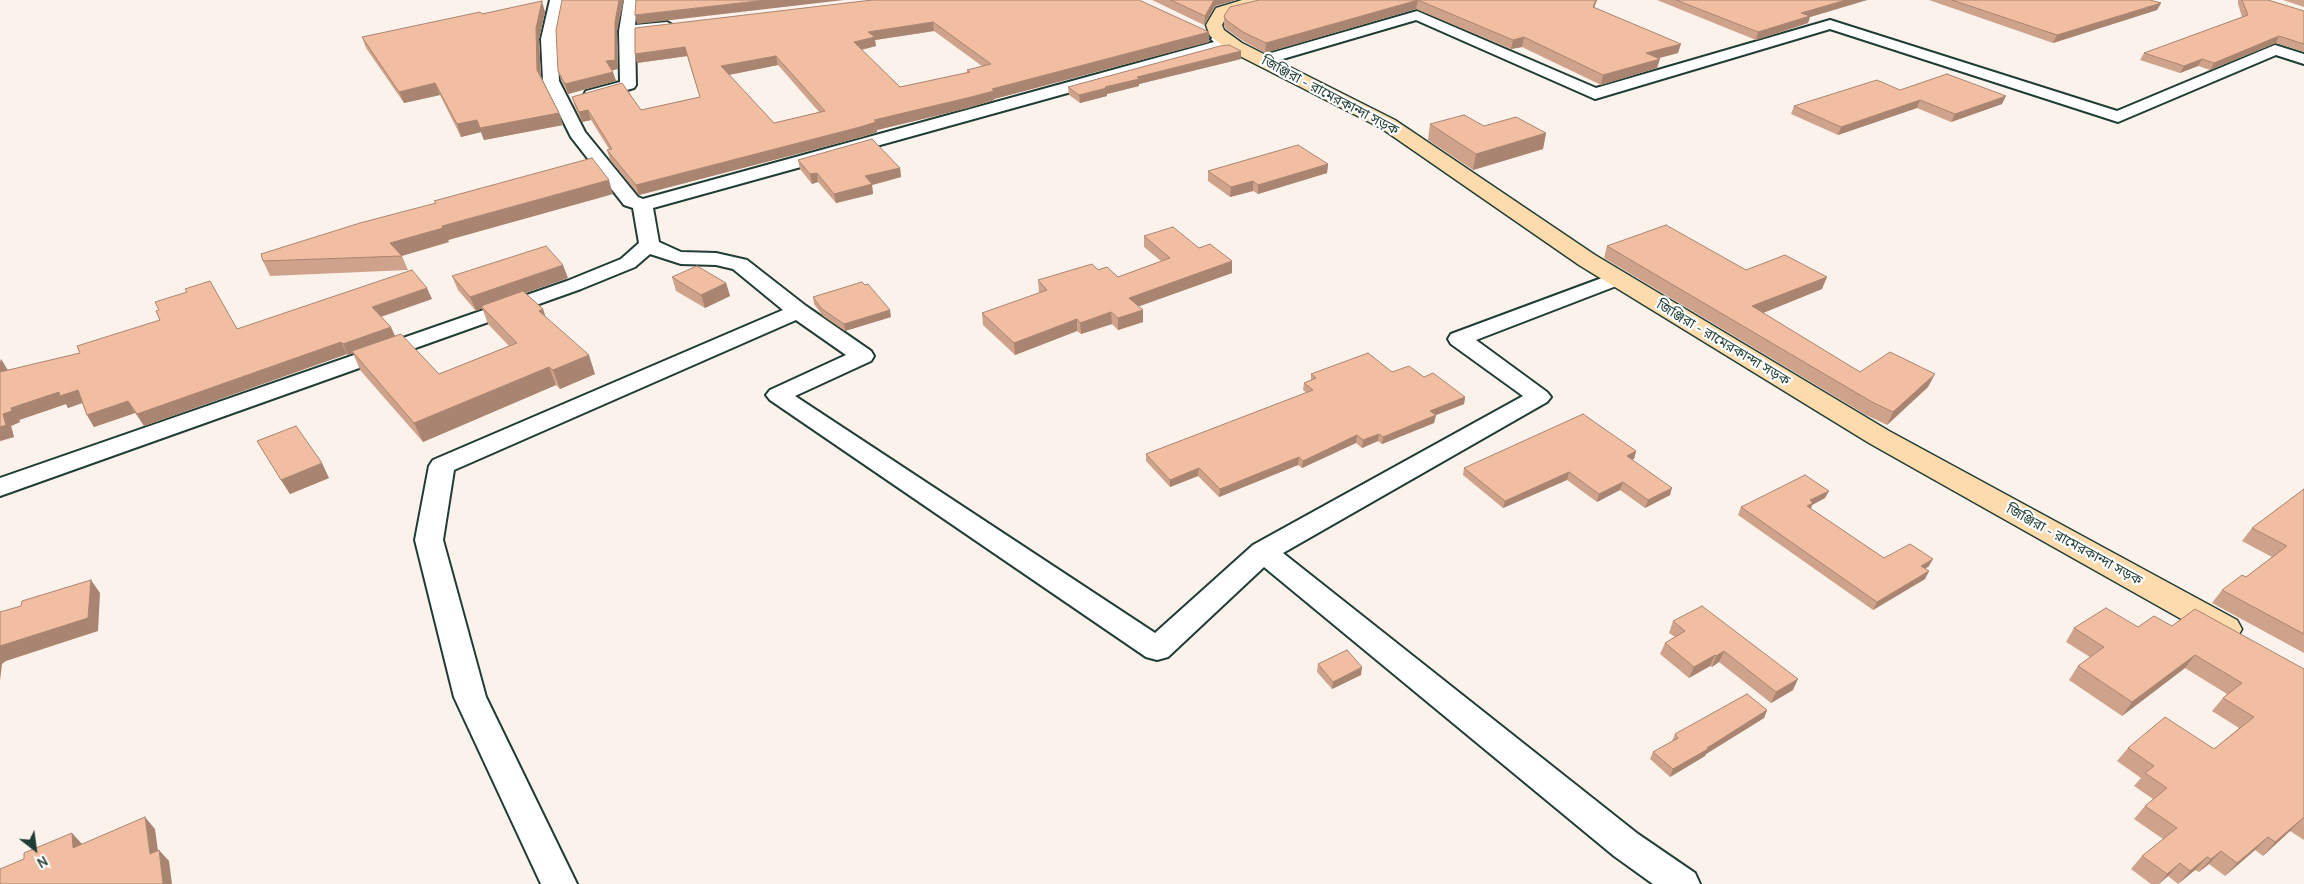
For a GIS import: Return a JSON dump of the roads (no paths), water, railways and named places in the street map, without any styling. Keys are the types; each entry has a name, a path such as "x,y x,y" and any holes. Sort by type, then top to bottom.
{"main road":[{"name":"জিঞ্জিরা - রামেরকান্দা সড়ক","path":"1269,0 1235,6 1222,11 1214,25 1216,32 1236,47 1388,124 1617,278 1878,437 2244,638"}],"street":[{"path":"557,0 549,47 551,81 577,133 630,201 642,205 1218,46 1236,47"},
{"path":"562,103 628,85 626,31 631,0"},
{"path":"1263,60 1417,15 1595,94 1830,24 2118,116 2275,50 2304,59"},
{"path":"626,31 685,24"},
{"path":"1194,27 1236,47"},
{"path":"642,205 646,218 649,245"},
{"path":"649,245 665,254 682,258 716,259 740,264 798,312 863,356 778,395 1157,649 1263,552 1539,397 1459,339 1617,278"},
{"path":"0,486 574,286 628,263 649,245"},
{"path":"559,884 470,697 429,540 442,466 798,312"},
{"path":"1263,552 1626,845 1682,884"}]}
